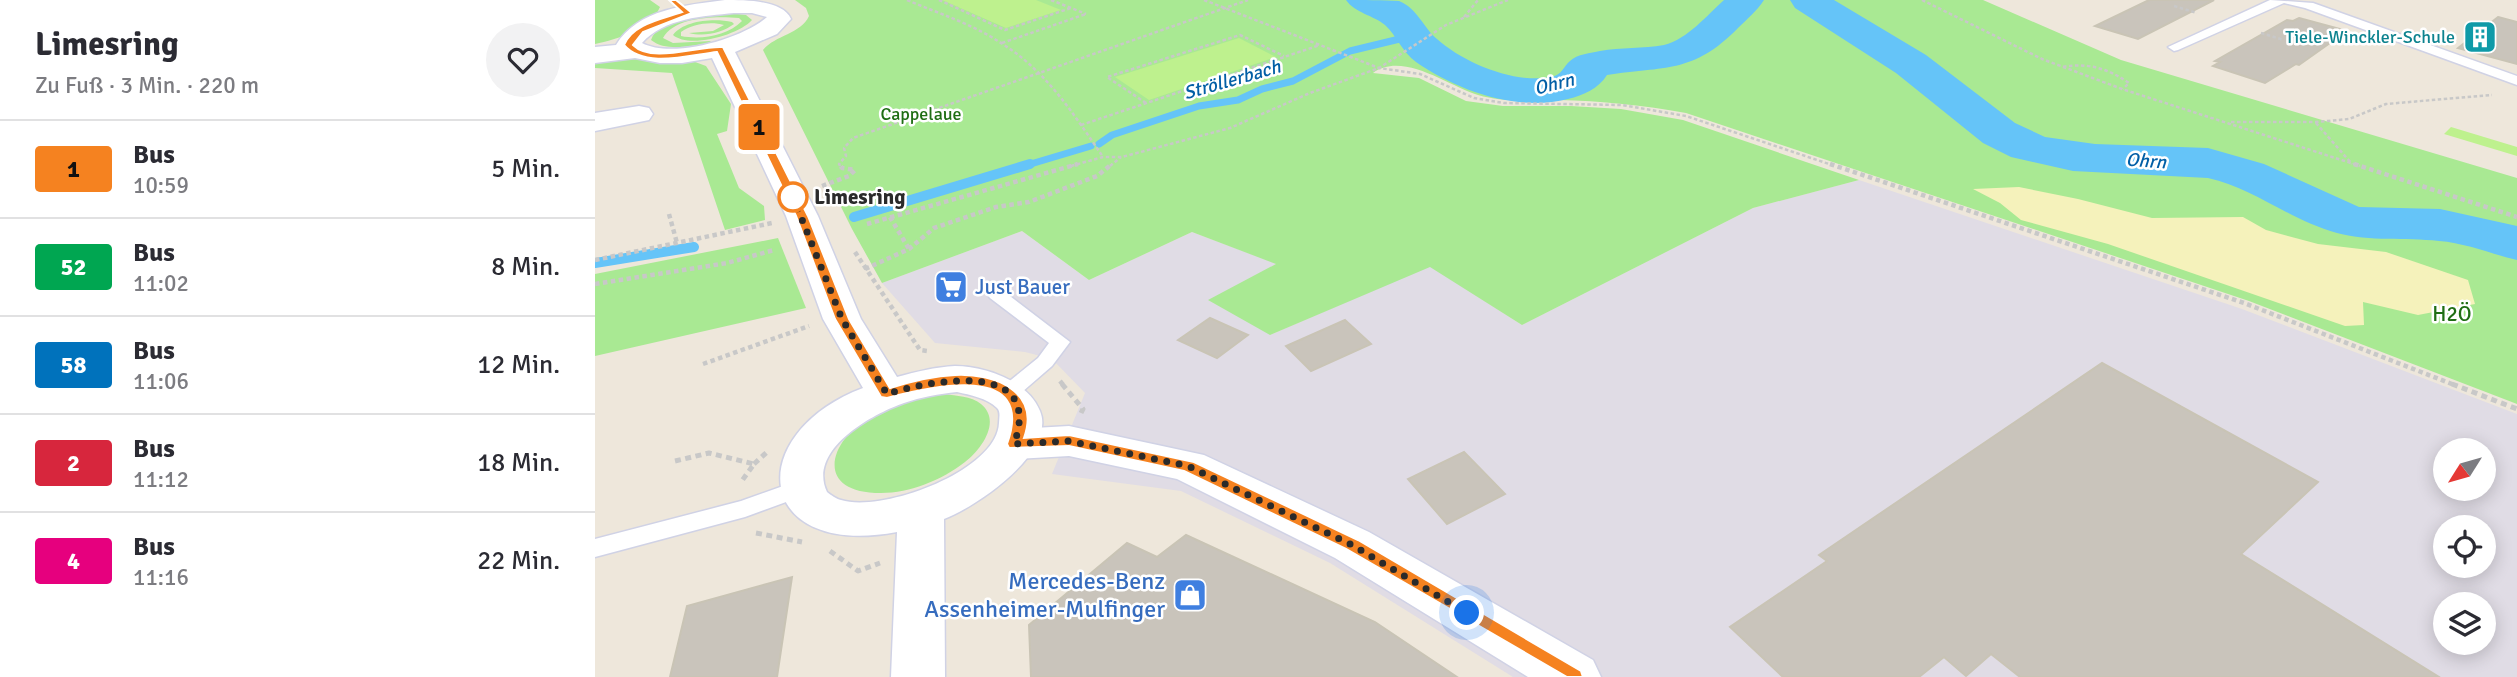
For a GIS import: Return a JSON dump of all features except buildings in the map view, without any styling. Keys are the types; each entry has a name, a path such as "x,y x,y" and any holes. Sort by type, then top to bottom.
{"main road":[{"path":"595,48 633,44 669,55 720,48 768,30 779,19 777,13 753,6 681,6 653,24 633,44 595,55"},
{"path":"720,48 810,202 842,319 887,394"},
{"path":"595,122 639,114"},
{"path":"957,379 986,383 1008,393 1019,406 1022,424 1014,444 1000,463 979,481 952,497 921,510 887,518 855,520 828,515 810,504 800,488 800,468 817,440 830,426 856,408 887,394 922,383 957,379"},
{"path":"1014,444 1069,441 1188,466 1352,545 1574,677"},
{"path":"918,677 921,510"}],"lane":[{"path":"2174,47 2280,0"},
{"path":"2287,0 2309,5 2517,81"},
{"path":"2309,5 2333,0"},
{"path":"996,294 1060,342 1045,362 1008,393"},
{"path":"595,548 733,512 800,488"}],"path":[{"path":"907,0 1002,43 1025,59 1081,125 1103,157"},
{"path":"939,0 1005,30 1071,8"},
{"path":"1002,43 1086,14 1051,0"},
{"path":"1204,0 1379,68 1420,74 1474,99 1504,103 1622,105 1686,116 2244,303 2517,409"},
{"path":"595,260 677,243 810,202 855,170 842,168 839,164 846,156 844,148 853,138 1248,0"},
{"path":"1464,17 1478,0"},
{"path":"867,224 1103,157 1122,157 1230,128 1310,93 1379,68 1446,25 1508,0"},
{"path":"1922,0 2063,67 2122,89 2517,217"},
{"path":"1146,103 1107,77 1240,35 1285,57"},
{"path":"1081,125 1321,44"},
{"path":"2063,67 2072,64 2085,65 2119,76 2129,83 2122,89"},
{"path":"2227,121 2316,122 2349,119 2386,104 2504,94"},
{"path":"2316,122 2353,164"},
{"path":"865,269 909,249 934,228 967,215 1040,198 1097,176 1122,157"},
{"path":"669,214 677,243"},
{"path":"890,217 909,249"},
{"path":"852,248 921,350 931,352"},
{"path":"595,284 727,263 774,250"},
{"path":"703,364 816,324"},
{"path":"1045,362 1083,409 1069,441"}],"shaded area":[{"path":"1859,180 2242,309 2517,414 2517,677 1513,677 1330,563 1181,491 1052,474 1085,393 1052,359 1025,352 935,343 882,283 1022,231 1089,280 1192,232 1277,264 1270,335 1430,266 1522,325 1753,208"}],"green space":[{"path":"595,0 650,0 660,7 649,22 641,27 623,36 595,44"},
{"path":"795,0 1983,0 2121,60 2517,178 2517,404 2249,301 1686,113 1606,102 1508,100 1488,97 1466,91 1425,72 1398,66 1385,67 1373,73 1419,78 1466,101 1503,106 1621,109 1683,120 1859,180 1753,208 1522,325 1430,267 1270,335 1208,300 1276,264 1192,232 1089,280 1022,231 882,283 852,229 763,50 800,27 809,16 806,8"},
{"path":"942,0 1036,0 1061,10 1006,28"},
{"path":"730,13 746,15 752,20 746,26 726,35 690,41 673,35 684,26 700,21 725,21 734,24 724,30 707,34 689,33 713,31 724,25 702,24 681,32 681,36 689,37 713,36 742,21 730,17 687,21 677,25 663,38 673,43 711,41 709,43 671,47 651,40 663,27 674,22"},
{"path":"1239,38 1276,57 1149,100 1115,77"},
{"path":"595,57 687,59 706,66 731,104 727,131 717,134 739,188 764,206 765,220 725,230 672,73 595,68"},
{"path":"2451,127 2517,147 2517,156 2444,134"},
{"path":"778,238 806,308 595,356 595,274"},
{"path":"945,394 977,401 987,411 990,419 983,443 965,462 925,484 903,491 859,491 845,484 837,475 835,463 838,451 858,426 873,415 899,403"}],"sand":[{"path":"2019,187 2152,218 2243,217 2266,230 2318,244 2386,252 2468,280 2475,304 2418,315 2363,302 2364,325 2345,326 2108,244 2021,220 2000,203 1973,189"}],"waterway":[{"name":"Ohrn","path":"1364,0 1397,16 1422,47 1446,63 1485,81 1529,91 1570,85 1586,75 1585,69 1593,65 1667,56 1687,50 1705,38 1746,0"},
{"name":"Ohrn","path":"1808,0 1911,64 1999,133 2028,147 2095,159 2208,163 2246,174 2317,209 2355,222 2452,226 2517,244"},
{"name":"Ströllerbach","path":"1099,144 1112,135 1199,106 1238,100 1262,89 1293,81 1350,51 1412,36"},
{"name":"Ströllerbach","path":"1024,166 1091,146"},
{"name":"Ströllerbach","path":"854,217 1030,164"},
{"name":"Ströllerbach","path":"595,263 694,247"}],"bus line":[{"name":"1","path":"673,0 688,13 639,31 631,37 628,45 634,51 648,55 694,53 720,48 802,216 842,319 887,394 922,383 957,379 986,383 1008,393 1019,406 1022,424 1014,444 1069,441 1188,466 1352,545 1574,677"}],"place":[{"name":"Tiele-Winckler-Schule","path":"2480,37"},
{"name":"Limesring","path":"793,197"},
{"name":"Just Bauer","path":"951,287"},
{"name":"Mercedes-Benz Assenheimer-Mulfinger","path":"1190,595"}],"route":[{"path":"793,197 842,319 887,394 922,383 957,379 986,383 1008,393 1019,406 1022,424 1014,444 1069,441 1188,466 1352,545 1467,613"}],"park label":[{"name":"Cappelaue","path":"921,114"},
{"name":"H2Ö","path":"2452,314"}]}
